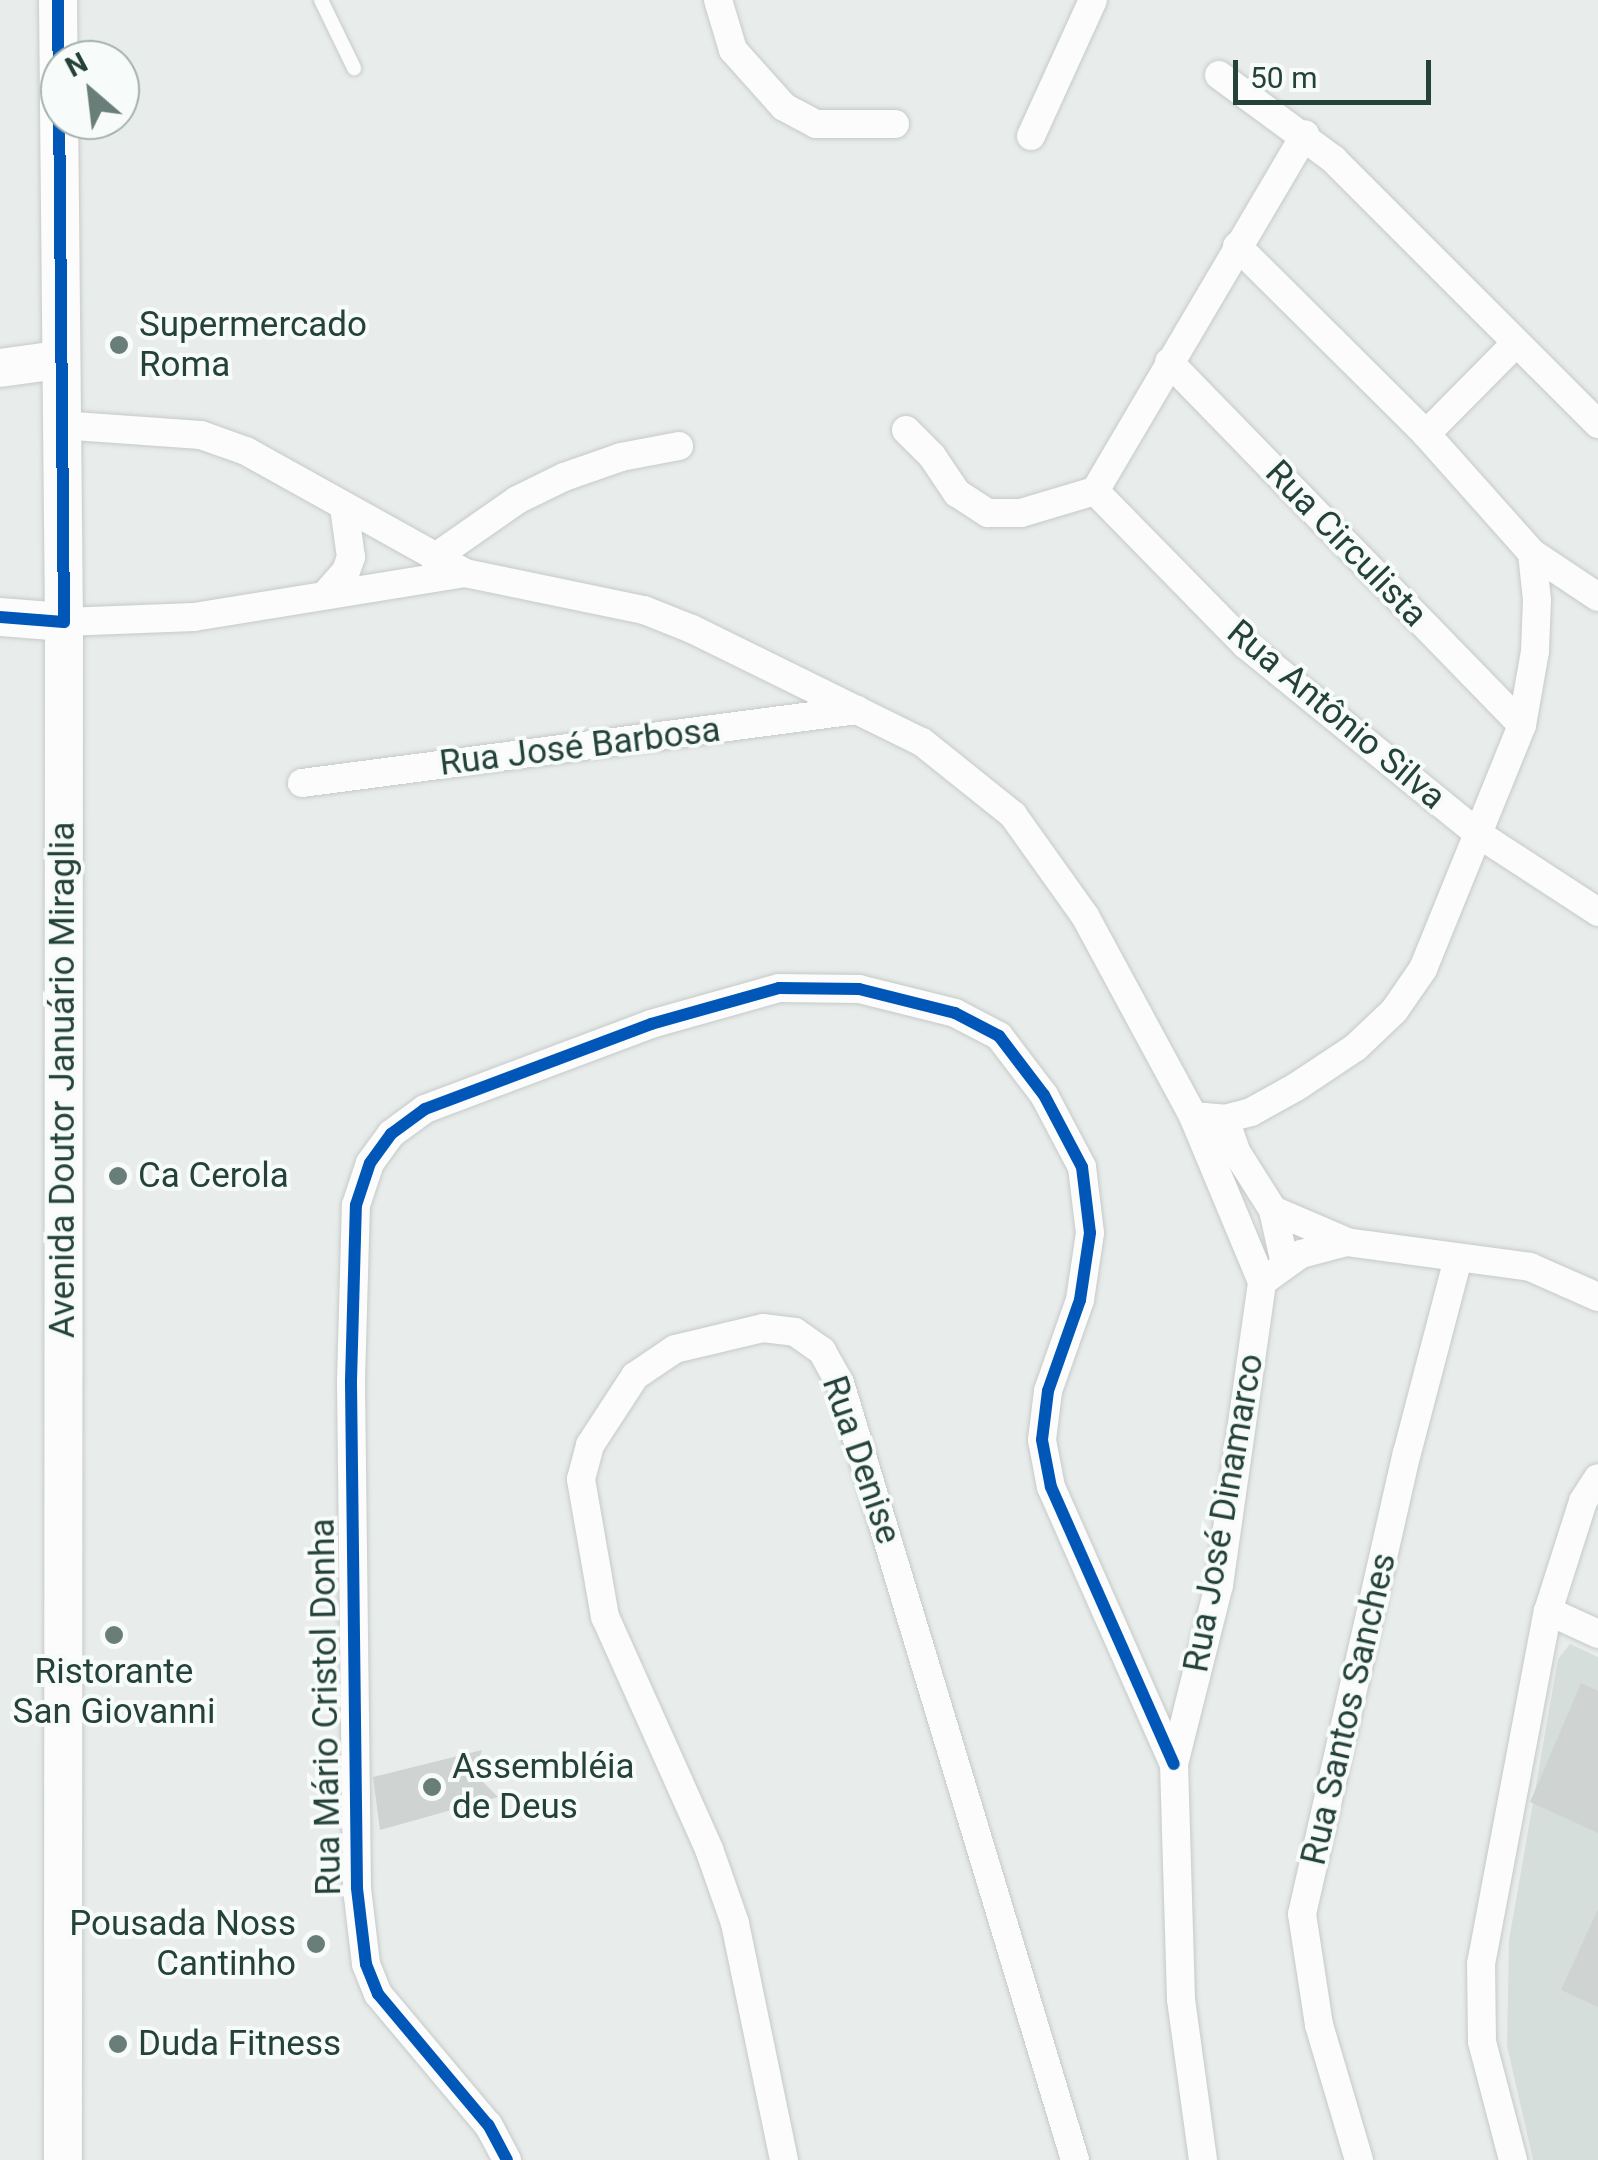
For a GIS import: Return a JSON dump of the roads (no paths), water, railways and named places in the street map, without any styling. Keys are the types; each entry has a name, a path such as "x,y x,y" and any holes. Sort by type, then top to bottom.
{"main road":[{"name":"Avenida Doutor Januário Miraglia","path":"58,0 58,360 64,622 63,2160"},
{"path":"0,368 58,360"},
{"path":"0,617 64,622"}],"street":[{"path":"718,0 733,50 784,107 816,124 895,124"},
{"path":"1031,136 1093,0"},
{"path":"1219,75 1305,134 1598,424"},
{"path":"906,430 972,506 988,513 1022,513 1095,491 1305,134"},
{"path":"1237,246 1426,434 1532,553 1598,597"},
{"path":"1426,434 1514,344"},
{"name":"Rua Circulista","path":"1169,362 1522,724"},
{"path":"60,425 201,434 246,451 465,572 644,610 692,629 922,742 1013,815 1085,916 1193,1116 1262,1282 1285,1264 1320,1246 1346,1242"},
{"path":"434,558 517,500 564,477 621,456 679,446"},
{"name":"Rua Antônio Silva","path":"1095,491 1246,645 1480,835 1586,892 1598,912"},
{"path":"326,594 346,571 351,557 344,508"},
{"path":"1193,1116 1226,1119 1251,1112 1296,1087 1356,1047 1394,1011 1423,969 1522,724 1534,651 1537,600 1532,553"},
{"path":"64,622 194,617 465,572"},
{"name":"Rua José Barbosa","path":"302,782 858,710"},
{"name":"Rua Mário Cristol Donha","path":"508,2160 488,2125 378,1994 366,1964 355,1820 351,1382 356,1205 370,1163 391,1134 425,1109 651,1024 779,988 859,988 955,1013 999,1036 1044,1094 1082,1167 1090,1233 1080,1300 1048,1391 1042,1440 1051,1487 1174,1764"},
{"path":"1226,1119 1237,1153 1273,1210 1285,1264"},
{"path":"1273,1210 1346,1242 1530,1267 1598,1298"},
{"name":"Rua Santos Sanches","path":"1359,2160 1320,2026 1302,1914 1408,1453 1458,1259"},
{"name":"Rua José Dinamarco","path":"1203,2160 1180,1998 1174,1764 1222,1566 1262,1282"},
{"name":"Rua Denise","path":"784,2160 735,1924 709,1848 604,1618 581,1479 590,1445 636,1376 675,1348 763,1328 796,1332 822,1352 840,1383 1075,2160"},
{"path":"1513,2160 1482,2042 1481,1964 1548,1611 1583,1500 1598,1478"},
{"path":"1548,1611 1598,1634"}],"lane":[{"path":"321,0 354,68"}],"place":[{"name":"Supermercado Roma","path":"119,345"},
{"name":"Ca Cerola","path":"118,1176"},
{"name":"Ristorante San Giovanni","path":"114,1635"},
{"name":"Assembléia de Deus","path":"432,1787"},
{"name":"Pousada Noss Cantinho","path":"316,1944"},
{"name":"Duda Fitness","path":"118,2044"}]}
